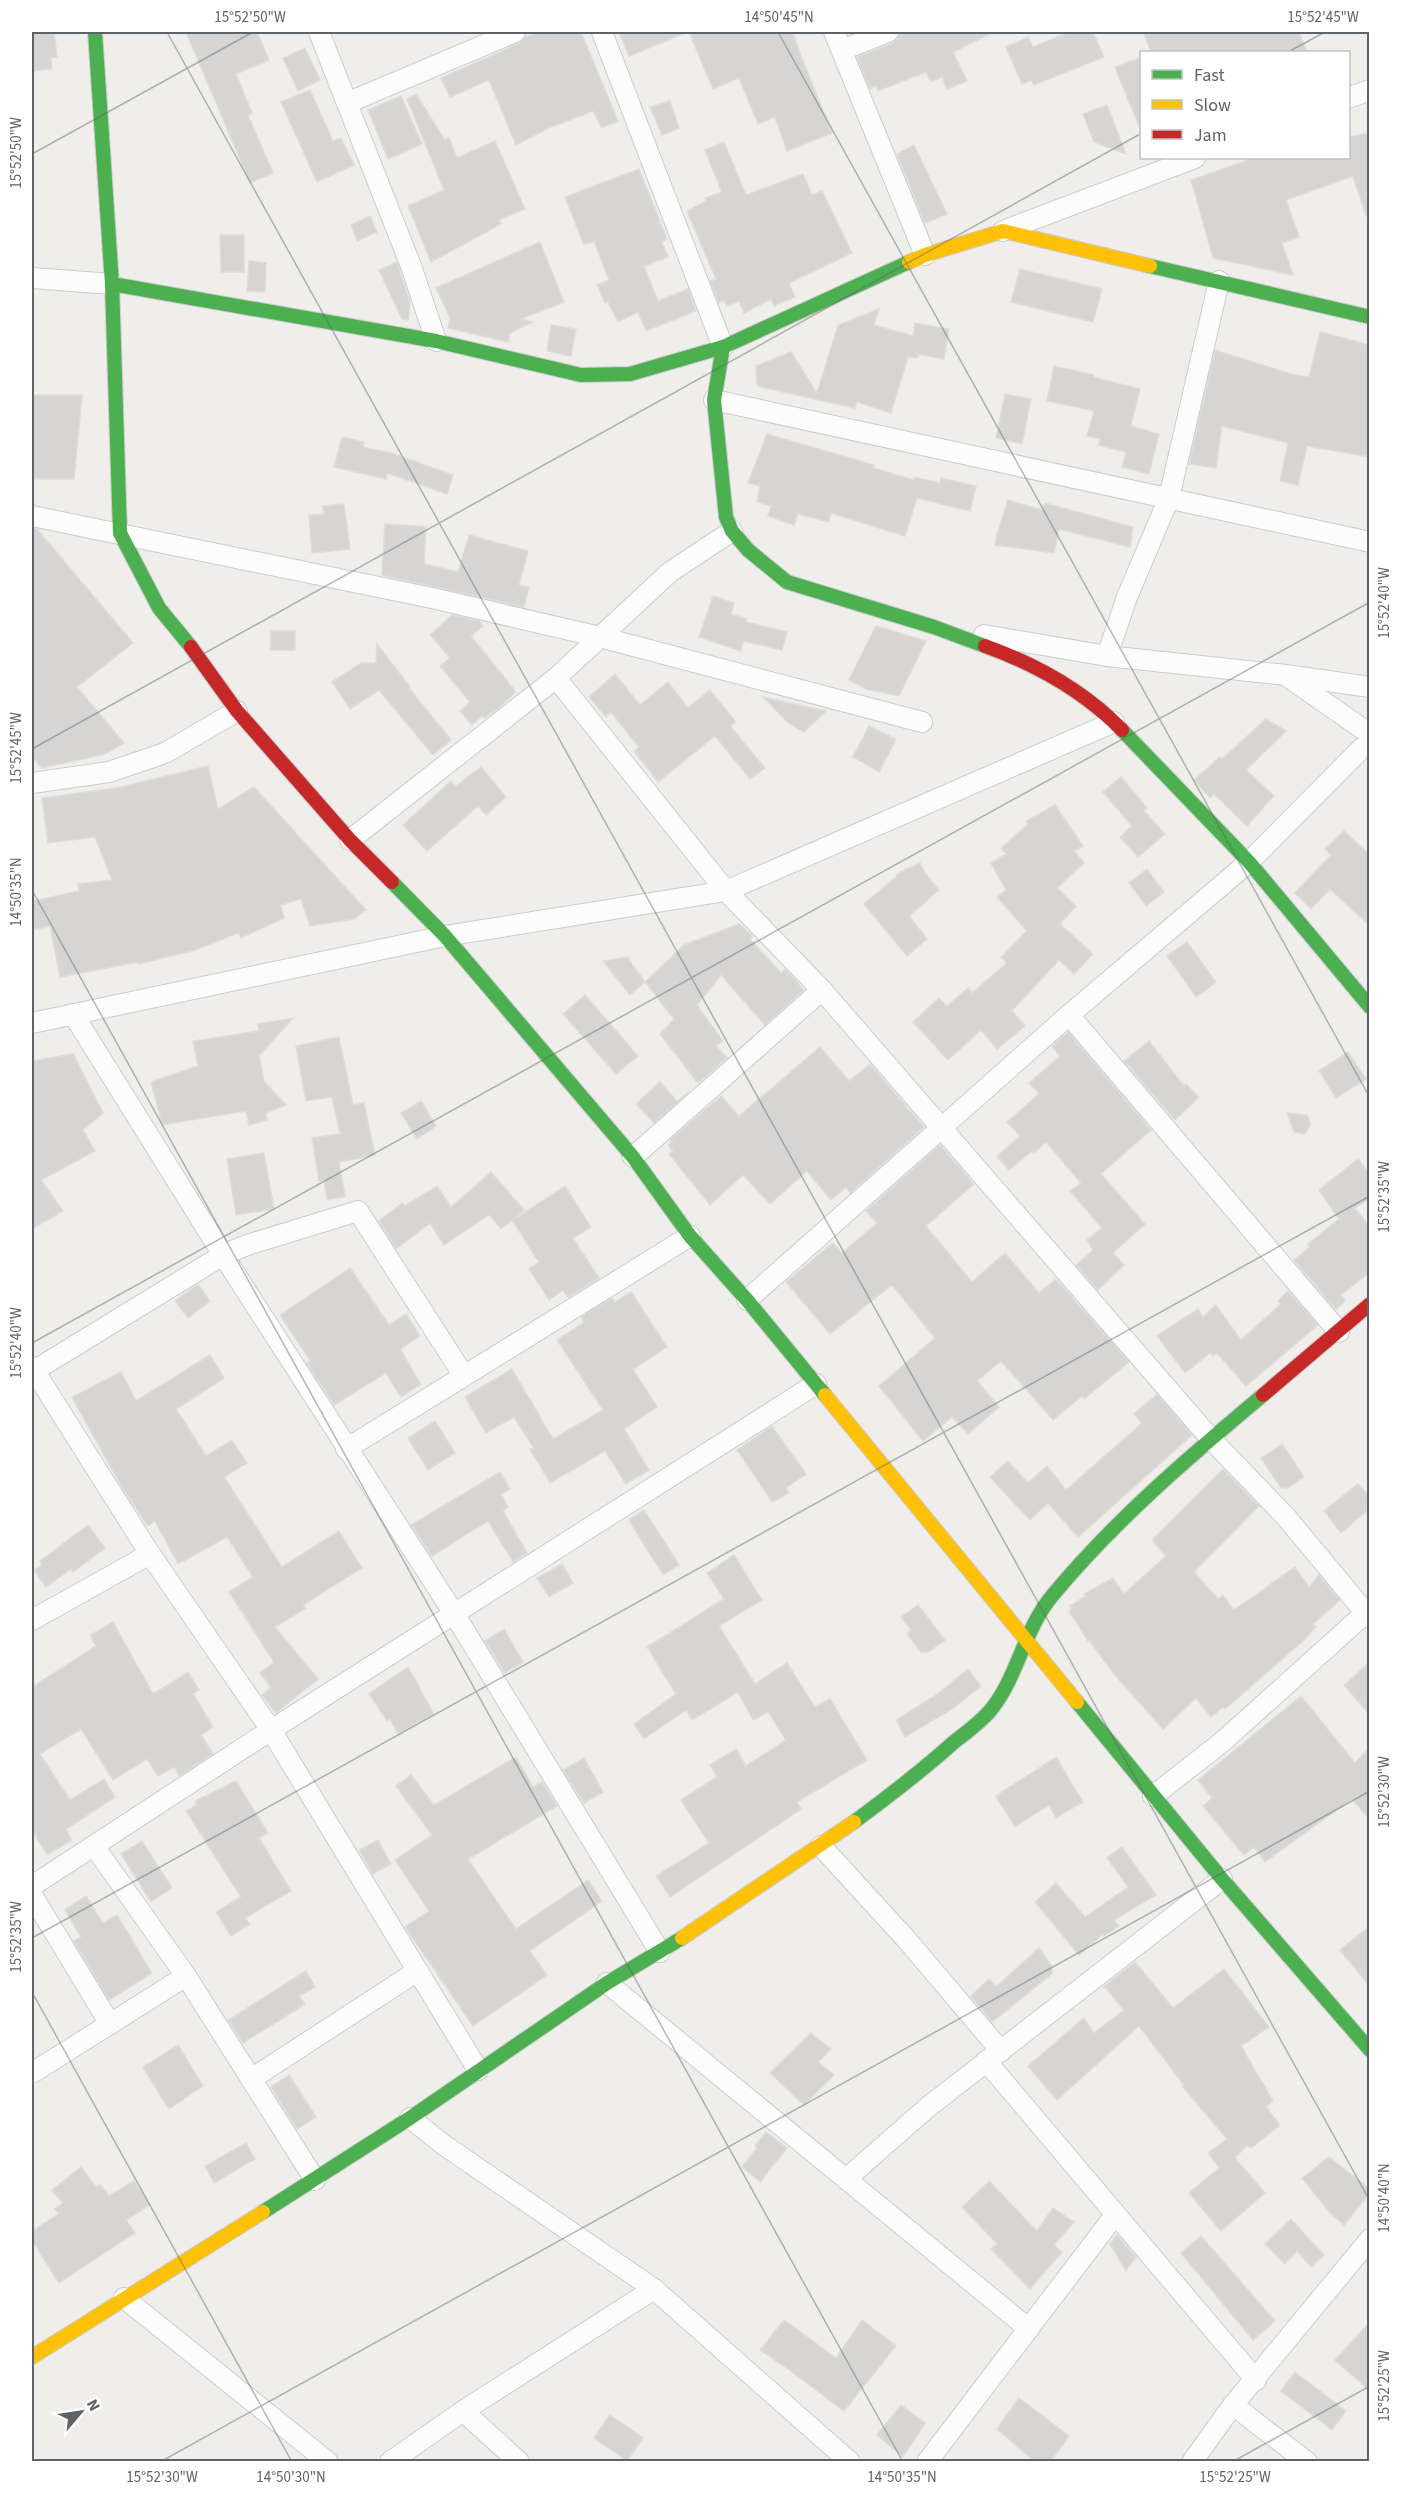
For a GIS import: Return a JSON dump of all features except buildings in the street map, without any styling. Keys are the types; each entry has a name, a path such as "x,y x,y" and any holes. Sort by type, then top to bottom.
{"street":[{"path":"95,32 112,284 120,533 159,608 206,666 237,711 351,840 445,936 633,1157 690,1236 747,1300 1152,1796 1370,2050"},
{"path":"318,32 411,266 436,340"},
{"path":"347,103 515,32"},
{"path":"602,32 723,347 714,400 726,517 732,531 748,550 787,582 934,627 1020,658 1087,699 1114,722 1249,862 1370,1007"},
{"path":"834,32 925,255"},
{"path":"842,50 888,32"},
{"path":"1350,97 1370,90"},
{"path":"32,278 112,284 436,340 581,375 630,374 723,347 925,255 1004,231 1192,159"},
{"path":"1004,231 1370,317"},
{"path":"1107,656 1127,597 1169,498 1220,281"},
{"path":"714,400 1370,542"},
{"path":"32,516 432,598 600,637 922,722"},
{"path":"351,840 556,678 670,572 732,531"},
{"path":"934,627 1107,656 1286,675 1370,687"},
{"path":"1286,675 1370,734"},
{"path":"556,678 726,891 822,990 1211,1439 1286,1517 1368,1613 1221,1743 1152,1796"},
{"path":"33,780 109,772 165,753 237,711"},
{"path":"32,1023 445,936 726,891 1114,722"},
{"path":"747,1300 1069,1015 1249,862 1362,748 1370,744"},
{"path":"633,1157 822,990"},
{"path":"73,1014 346,1449 455,1615 660,1952"},
{"path":"1069,1015 1339,1332"},
{"path":"464,1377 358,1211 247,1245 223,1255 32,1370 150,1554 271,1730 416,1972 478,2070"},
{"path":"346,1449 690,1236"},
{"path":"32,2357 410,2118 607,1983 660,1952 821,1846 909,1782 989,1712 1007,1684 1025,1640 1050,1598 1107,1535 1211,1439 1370,1304"},
{"path":"32,1886 271,1730 816,1384"},
{"path":"32,1620 150,1554"},
{"path":"94,1846 186,1976 315,2180"},
{"path":"821,1846 898,1930 1115,2215 1256,2380"},
{"path":"846,2179 928,2107 1222,1879"},
{"path":"32,1895 110,2024"},
{"path":"251,2079 416,1972"},
{"path":"32,2073 186,1976"},
{"path":"607,1983 1029,2328"},
{"path":"410,2118 444,2145 654,2289 850,2462"},
{"path":"927,2462 1115,2215"},
{"path":"1192,2462 1233,2405 1256,2380 1370,2239"},
{"path":"390,2462 463,2411 654,2289"},
{"path":"124,2298 328,2462"},
{"path":"1233,2405 1307,2462"},
{"path":"463,2411 519,2462"}],"traffic: fast":[{"path":"95,32 112,284 120,533 159,608 191,647"},
{"path":"112,284 436,341 581,375 630,374 723,347 909,262"},
{"path":"1150,266 1370,317"},
{"path":"723,347 714,400 726,517 732,531 748,550 787,582 934,627 985,646"},
{"path":"1122,730 1249,862 1370,1007"},
{"path":"392,882 445,936 633,1157 690,1236 747,1300 825,1395"},
{"path":"854,1822 918,1773 989,1712 1007,1685 1042,1610 1076,1568 1153,1491 1263,1395"},
{"path":"1077,1702 1222,1879 1370,2050"},
{"path":"263,2212 410,2118 607,1983 682,1938"}],"traffic: slow":[{"path":"909,262 1003,231 1150,266"},
{"path":"825,1395 1077,1702"},
{"path":"682,1938 854,1822"},
{"path":"32,2357 263,2212"}],"traffic: jam":[{"path":"985,646 1041,670 1076,691 1122,730"},
{"path":"191,647 237,711 350,840 392,882"},
{"path":"1263,1395 1370,1304"}]}
